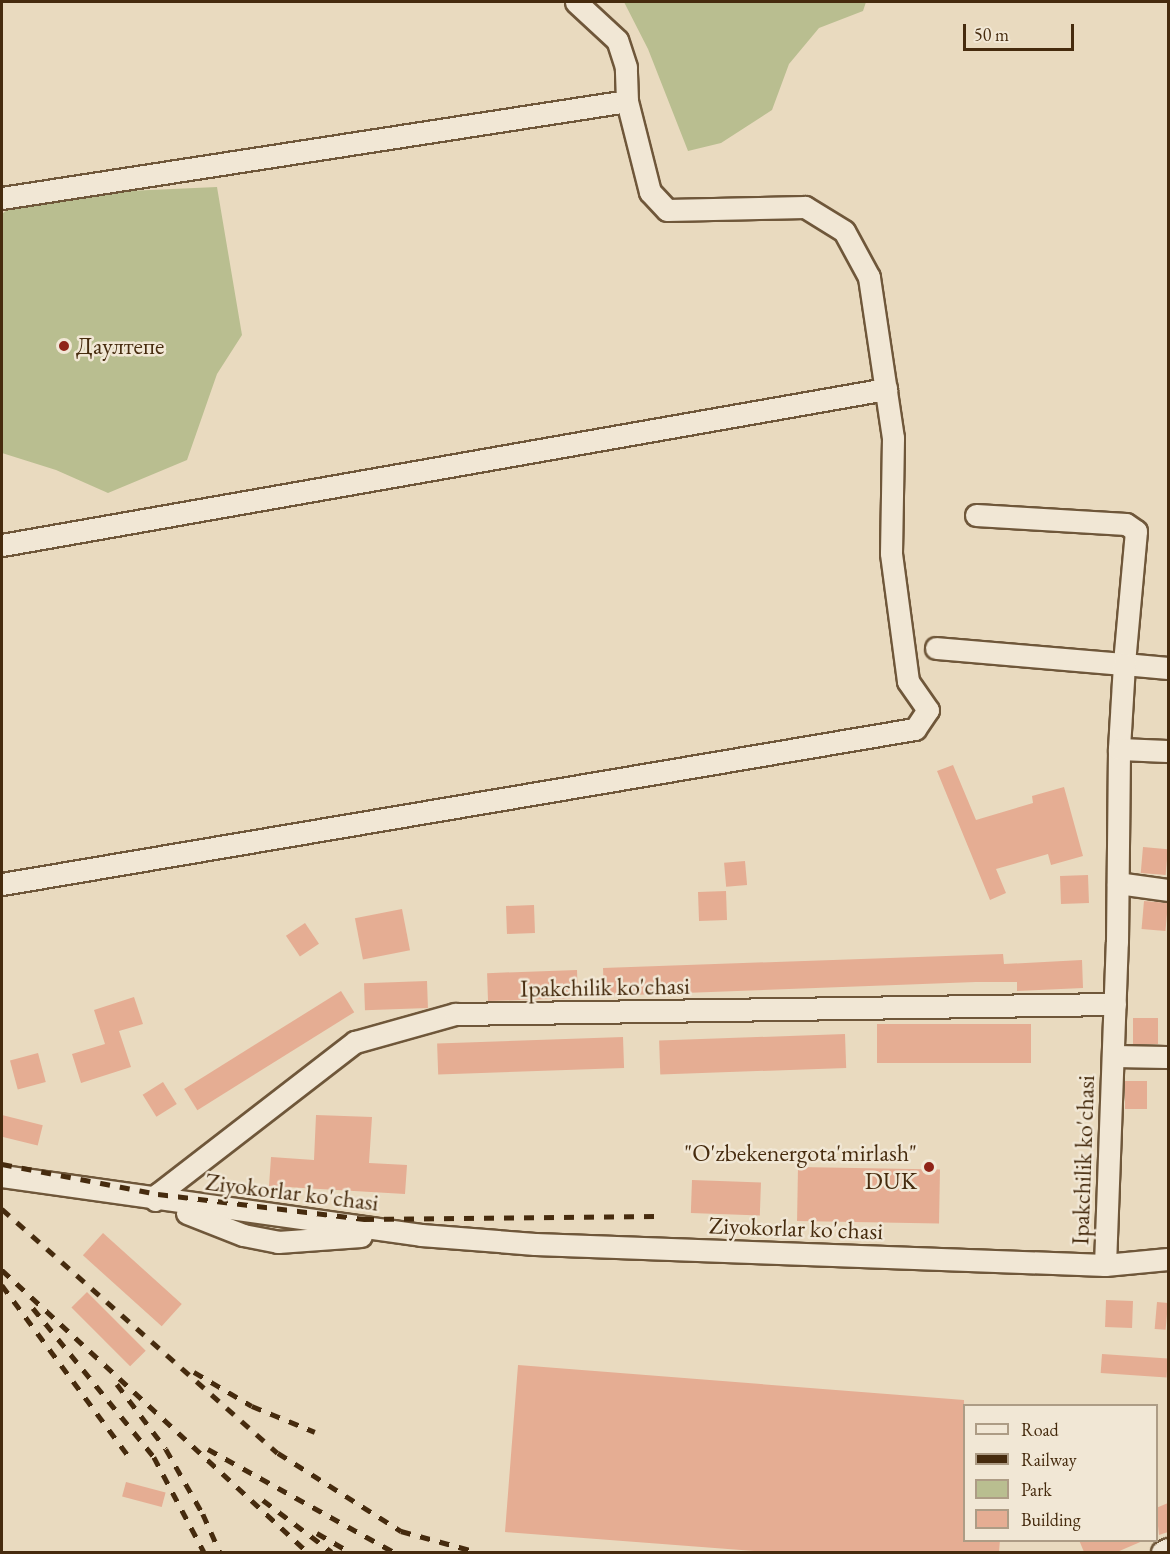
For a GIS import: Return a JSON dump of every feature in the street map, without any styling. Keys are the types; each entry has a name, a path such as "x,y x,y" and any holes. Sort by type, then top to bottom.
{"street":[{"path":"2,884 915,729 928,710 908,681 891,553 893,438 869,277 844,231 805,207 667,210 650,192 627,101 626,67 617,40 576,2"},
{"path":"2,198 627,101"},
{"path":"2,544 886,389"},
{"name":"Ipakchilik ko'chasi","path":"976,515 1126,524 1136,531 1119,749 1115,1004 1105,1265"},
{"path":"936,648 1168,668"},
{"path":"1119,749 1168,751"},
{"path":"1118,883 1168,890"},
{"name":"Ipakchilik ko'chasi","path":"155,1200 158,1194 355,1042 455,1014 1115,1004"},
{"name":"Ipakchilik ko'chasi","path":"1113,1056 1168,1057"},
{"name":"Ziyokorlar ko'chasi","path":"2,1176 155,1200 421,1235 535,1244 1105,1265 1168,1259"},
{"path":"1161,1552 1168,1549"}],"green space":[{"path":"624,2 866,2 863,11 819,28 789,64 772,110 721,143 688,151 648,49"},
{"path":"217,187 242,335 217,374 187,460 108,493 56,470 2,453 2,214 12,206 128,191"}],"building":[{"path":"953,765 976,820 1033,803 1032,796 1064,787 1083,856 1051,865 1048,854 996,869 1006,893 990,900 937,771"},
{"path":"1143,847 1168,849 1166,875 1141,873"},
{"path":"745,861 747,885 726,887 724,863"},
{"path":"1088,875 1089,903 1061,904 1060,876"},
{"path":"726,891 727,920 699,921 698,892"},
{"path":"1144,901 1168,903 1165,931 1142,929"},
{"path":"534,905 535,933 507,934 506,906"},
{"path":"402,909 410,950 363,959 355,918"},
{"path":"305,923 319,944 300,957 286,936"},
{"path":"1003,954 1004,964 1082,960 1083,988 1017,991 1017,982 976,982 604,996 603,968"},
{"path":"577,970 578,998 488,1001 487,973"},
{"path":"427,981 428,1008 365,1010 364,983"},
{"path":"341,991 354,1012 197,1110 184,1089"},
{"path":"134,997 143,1024 119,1031 131,1067 81,1083 72,1054 105,1044 94,1010"},
{"path":"1133,1018 1158,1018 1158,1044 1133,1044"},
{"path":"877,1024 1031,1024 1031,1063 877,1063"},
{"path":"845,1034 846,1068 660,1074 659,1040"},
{"path":"623,1037 624,1068 438,1074 437,1043"},
{"path":"38,1053 46,1082 18,1089 10,1061"},
{"path":"1125,1081 1147,1081 1147,1109 1125,1109"},
{"path":"163,1082 177,1104 156,1117 143,1095"},
{"path":"2,1115 43,1125 38,1146 2,1137"},
{"path":"316,1115 372,1117 369,1163 407,1165 405,1194 269,1186 271,1157 314,1160"},
{"path":"798,1167 940,1169 939,1223 797,1221"},
{"path":"692,1180 761,1182 760,1215 691,1213"},
{"path":"103,1233 182,1304 162,1326 83,1255"},
{"path":"87,1292 146,1351 130,1366 71,1308"},
{"path":"1106,1300 1133,1301 1132,1328 1105,1327"},
{"path":"1157,1302 1168,1303 1166,1330 1155,1329"},
{"path":"1102,1354 1168,1359 1167,1378 1101,1373"},
{"path":"518,1365 964,1400 963,1542 1000,1542 999,1552 767,1552 505,1532"},
{"path":"126,1482 166,1493 162,1507 122,1496"},
{"path":"1168,1503 1168,1532 1159,1535 1158,1526 1158,1507"},
{"path":"1080,1542 1140,1542 1117,1552 1084,1552"}],"railway":[{"path":"2,1164 158,1194 364,1219 656,1216"},
{"path":"2,1209 278,1453 401,1531 477,1552"},
{"path":"2,1270 308,1552"},
{"path":"2,1285 130,1458"},
{"path":"33,1308 154,1457 204,1552"},
{"path":"194,1372 252,1406 315,1432"},
{"path":"117,1384 166,1449 203,1514 220,1552"},
{"path":"208,1449 394,1552"},
{"path":"263,1500 332,1552"},
{"path":"317,1533 347,1550"}],"place":[{"name":"Даултепе","path":"64,346"},
{"name":"\"O'zbekenergota'mirlash\" DUK","path":"929,1167"}]}
